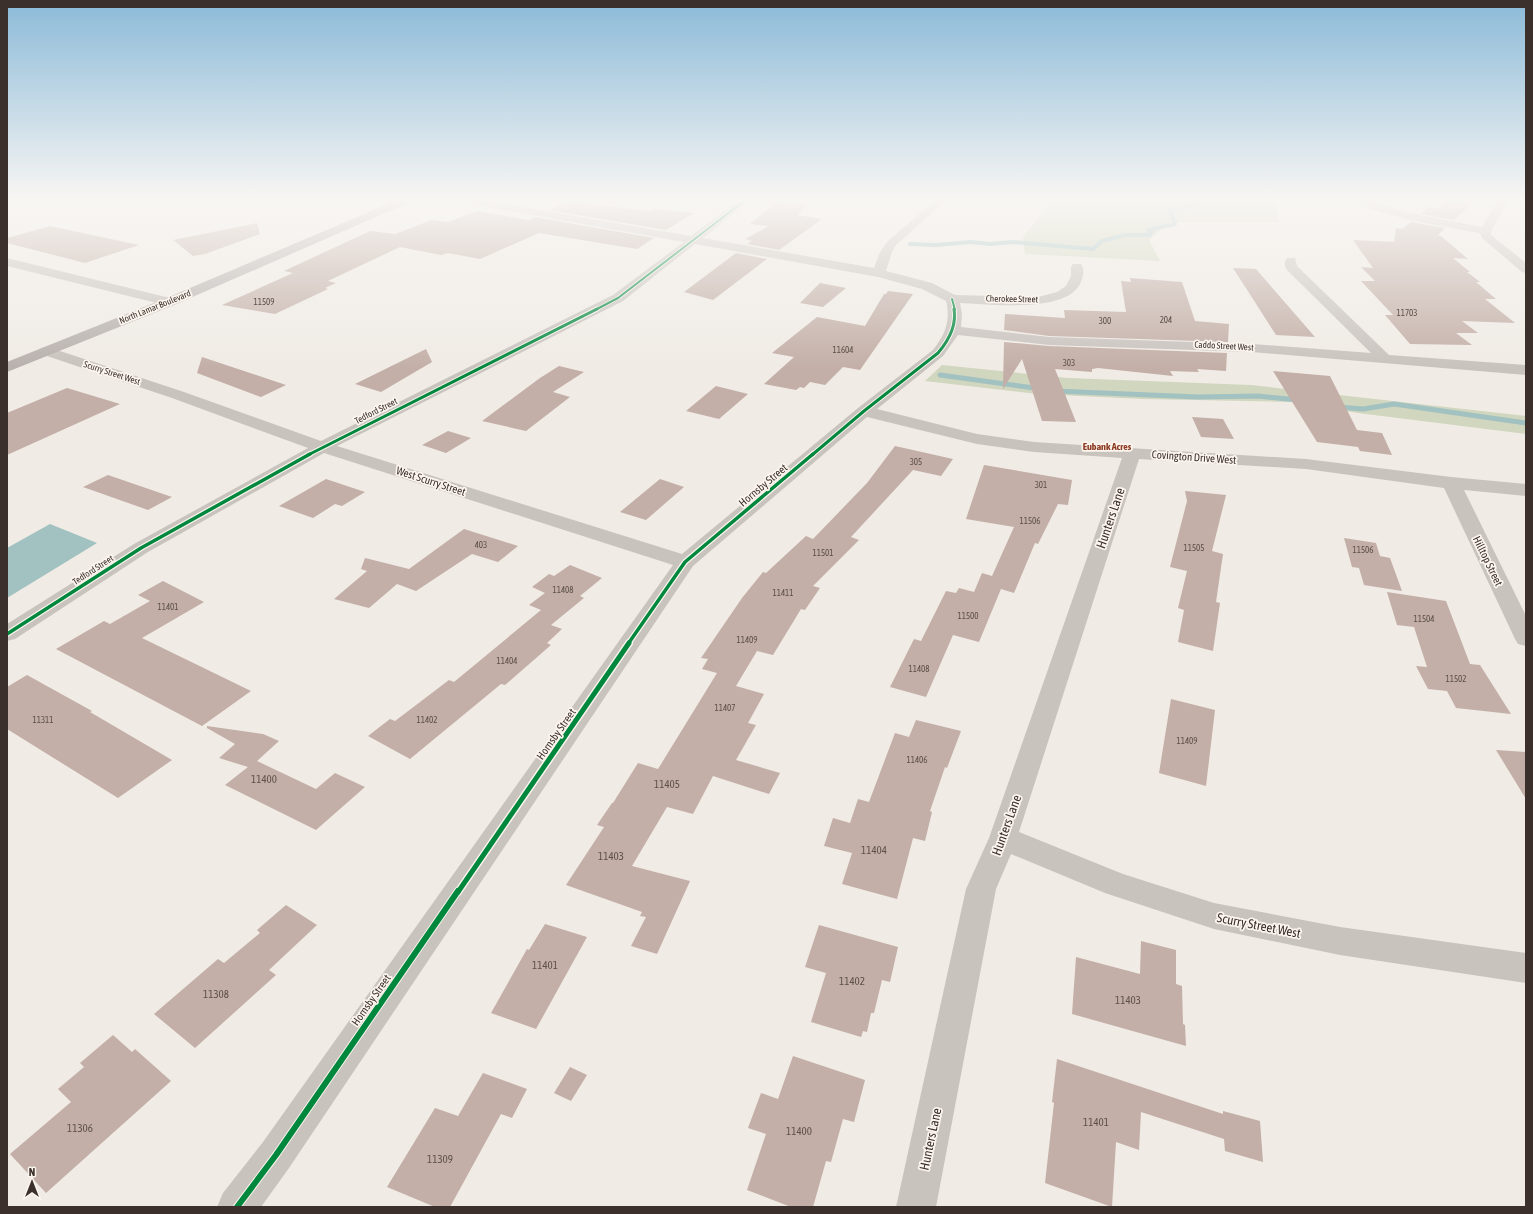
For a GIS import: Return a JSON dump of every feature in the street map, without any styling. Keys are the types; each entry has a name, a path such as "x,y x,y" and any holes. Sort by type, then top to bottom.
{"main road":[{"name":"North Lamar Boulevard","path":"7,367 169,302 280,255"}],"street":[{"name":"Tedford Street","path":"7,634 141,548 322,447 618,298 674,255"},
{"path":"769,255 879,274 927,286 952,299 955,314 954,330"},
{"path":"879,274 885,255"},
{"path":"1509,255 1526,269"},
{"path":"1292,261 1291,268 1386,359"},
{"path":"7,262 169,302"},
{"name":"Cherokee Street","path":"952,299 1038,300 1062,295 1072,288 1077,276 1077,267"},
{"name":"Caddo Street West","path":"954,330 1049,341 1252,348 1526,370"},
{"name":"Hornsby Street","path":"237,1207 276,1155 685,562 864,411 938,353 947,343 954,330"},
{"name":"Scurry Street West","path":"46,351 178,395"},
{"name":"West Scurry Street","path":"178,395 322,447 685,562"},
{"name":"Covington Drive West","path":"864,411 977,439 1034,447 1306,464 1451,483 1526,490"},
{"name":"Hunters Lane","path":"916,1207 981,889 1003,838 1132,453"},
{"name":"Hilltop Street","path":"1451,483 1526,639"},
{"name":"Scurry Street West","path":"1003,838 1116,884 1214,916 1340,941 1526,968"}],"green space":[{"path":"1038,255 1157,255 1160,261"},
{"path":"942,365 1068,378 1251,385 1526,416 1526,434 1358,413 1294,402 1142,399 1038,394 925,381"}],"water":[{"path":"50,524 97,543 7,598 7,548"}],"building":[{"path":"52,255 110,255 85,263"},
{"path":"319,255 384,255 328,281 336,283 325,288 328,289 275,314 222,305 293,273 284,271"},
{"path":"457,255 490,255 480,259"},
{"path":"734,255 745,255 767,259 713,300 684,292"},
{"path":"1363,255 1463,255 1468,259 1453,258 1470,272 1467,272 1480,282 1476,282 1496,299 1485,299 1515,323 1462,321 1478,333 1456,333 1472,345 1410,344 1385,315 1393,315 1361,281 1375,281 1361,267 1373,268"},
{"path":"1233,268 1256,269 1315,337 1276,335"},
{"path":"1130,278 1182,282 1195,321 1229,324 1228,342 1049,336 1004,330 1005,314 1065,318 1064,310 1126,312 1121,281 1131,282"},
{"path":"820,283 846,288 823,307 800,303"},
{"path":"888,291 913,294 860,370 843,367 825,385 810,382 804,388 800,387 796,390 764,384 794,357 772,353 817,317 865,326 884,294"},
{"path":"1004,342 1049,346 1227,353 1226,371 1197,369 1199,372 1170,371 1173,376 1098,368 1092,369 1092,372 1055,369 1076,422 1042,421 1022,359 1003,389"},
{"path":"426,349 432,362 381,392 355,384"},
{"path":"202,357 286,385 261,397 197,373"},
{"path":"559,366 584,372 553,392 570,397 526,431 482,421 540,378"},
{"path":"1273,371 1330,376 1357,430 1382,433 1392,455 1360,451 1358,447 1317,442"},
{"path":"716,386 748,394 719,419 686,411"},
{"path":"67,388 120,404 7,455 7,413"},
{"path":"1192,417 1223,419 1234,439 1201,437"},
{"path":"448,431 471,438 446,453 422,445"},
{"path":"895,446 953,459 941,476 913,470 851,537 859,540 813,586 820,588 805,610 801,609 773,655 757,651 736,686 764,694 748,723 756,725 736,760 780,773 769,794 713,776 693,814 667,807 632,866 690,881 657,954 631,946 646,917 640,916 642,912 566,885 604,827 597,825 613,803 638,763 658,769 717,673 702,669 708,659 701,658 742,598 763,572 766,573 806,536 813,539 867,483"},
{"path":"984,465 1072,480 1068,505 1058,504 1038,544 1035,543 1014,593 1001,589 979,642 953,635 926,697 890,687 914,639 921,641 946,591 956,593 959,588 974,592 982,573 992,576 1014,527 966,519"},
{"path":"108,475 172,497 148,510 83,487"},
{"path":"326,479 365,492 342,506 335,504 313,518 279,506"},
{"path":"660,479 684,487 646,520 620,512"},
{"path":"1185,491 1226,495 1212,551 1223,554 1216,602 1220,603 1213,651 1178,642 1184,610 1178,608 1187,571 1170,567 1187,501"},
{"path":"464,529 518,546 498,562 472,554 416,591 397,584 369,608 334,599 367,571 361,569 365,558 409,569"},
{"path":"1344,538 1376,543 1380,556 1390,558 1402,591 1364,585 1359,568 1352,567"},
{"path":"570,565 602,578 580,596 584,598 551,625 562,629 547,643 551,645 505,685 501,684 410,759 368,736 390,719 395,721 449,680 454,682 541,610 529,605 545,593 532,587 549,574 554,576"},
{"path":"163,581 204,602 142,638 251,691 202,726 56,649 104,621 110,624 150,601 138,595"},
{"path":"1387,592 1446,601 1470,664 1480,665 1511,714 1456,708 1447,691 1428,689 1416,666 1427,667 1414,627 1397,625"},
{"path":"27,675 92,711 90,712 172,760 118,798 7,729 7,687"},
{"path":"1171,699 1215,710 1206,786 1159,773"},
{"path":"916,720 961,731 947,768 945,767 930,811 932,812 925,841 913,838 897,899 842,884 852,853 824,846 833,818 850,823 858,799 869,802 895,733 909,737"},
{"path":"207,726 263,734 279,741 257,761 316,789 335,773 365,787 316,830 225,785 248,767 219,758 235,744 207,728"},
{"path":"1496,750 1526,752 1526,799"},
{"path":"286,905 317,925 269,970 276,975 195,1048 154,1014 218,959 224,963 260,933 257,930"},
{"path":"545,924 587,937 536,1029 491,1013 527,949 529,950"},
{"path":"819,925 898,947 890,982 882,980 874,1013 871,1013 867,1032 863,1031 861,1037 811,1022 826,973 805,967"},
{"path":"1141,941 1176,950 1176,984 1182,986 1183,1024 1185,1025 1186,1046 1072,1014 1076,957 1140,974"},
{"path":"113,1035 132,1052 135,1049 171,1081 46,1193 10,1154 71,1102 58,1089 84,1067 80,1063"},
{"path":"793,1056 865,1080 854,1122 843,1119 831,1162 826,1161 813,1207 791,1207 747,1190 766,1134 748,1128 761,1093 778,1099"},
{"path":"1057,1059 1223,1114 1223,1111 1260,1121 1263,1162 1225,1151 1224,1139 1141,1112 1139,1150 1116,1142 1112,1207 1045,1183 1054,1103 1052,1102"},
{"path":"570,1067 587,1075 571,1101 554,1093"},
{"path":"483,1073 527,1089 512,1118 501,1114 450,1207 435,1207 387,1187 435,1108 458,1116"}],"waterway":[{"path":"940,375 1041,389"},
{"path":"1055,391 1198,397 1258,396 1298,400"},
{"path":"1338,407 1363,409 1394,404 1526,423"}],"cycle path":[{"path":"7,634 141,548 322,447 618,298 674,255"},
{"path":"237,1207 276,1155 685,562 864,411 938,353 951,334 955,321 952,299"}],"district":[{"name":"Eubank Acres","path":"1107,446"}]}
